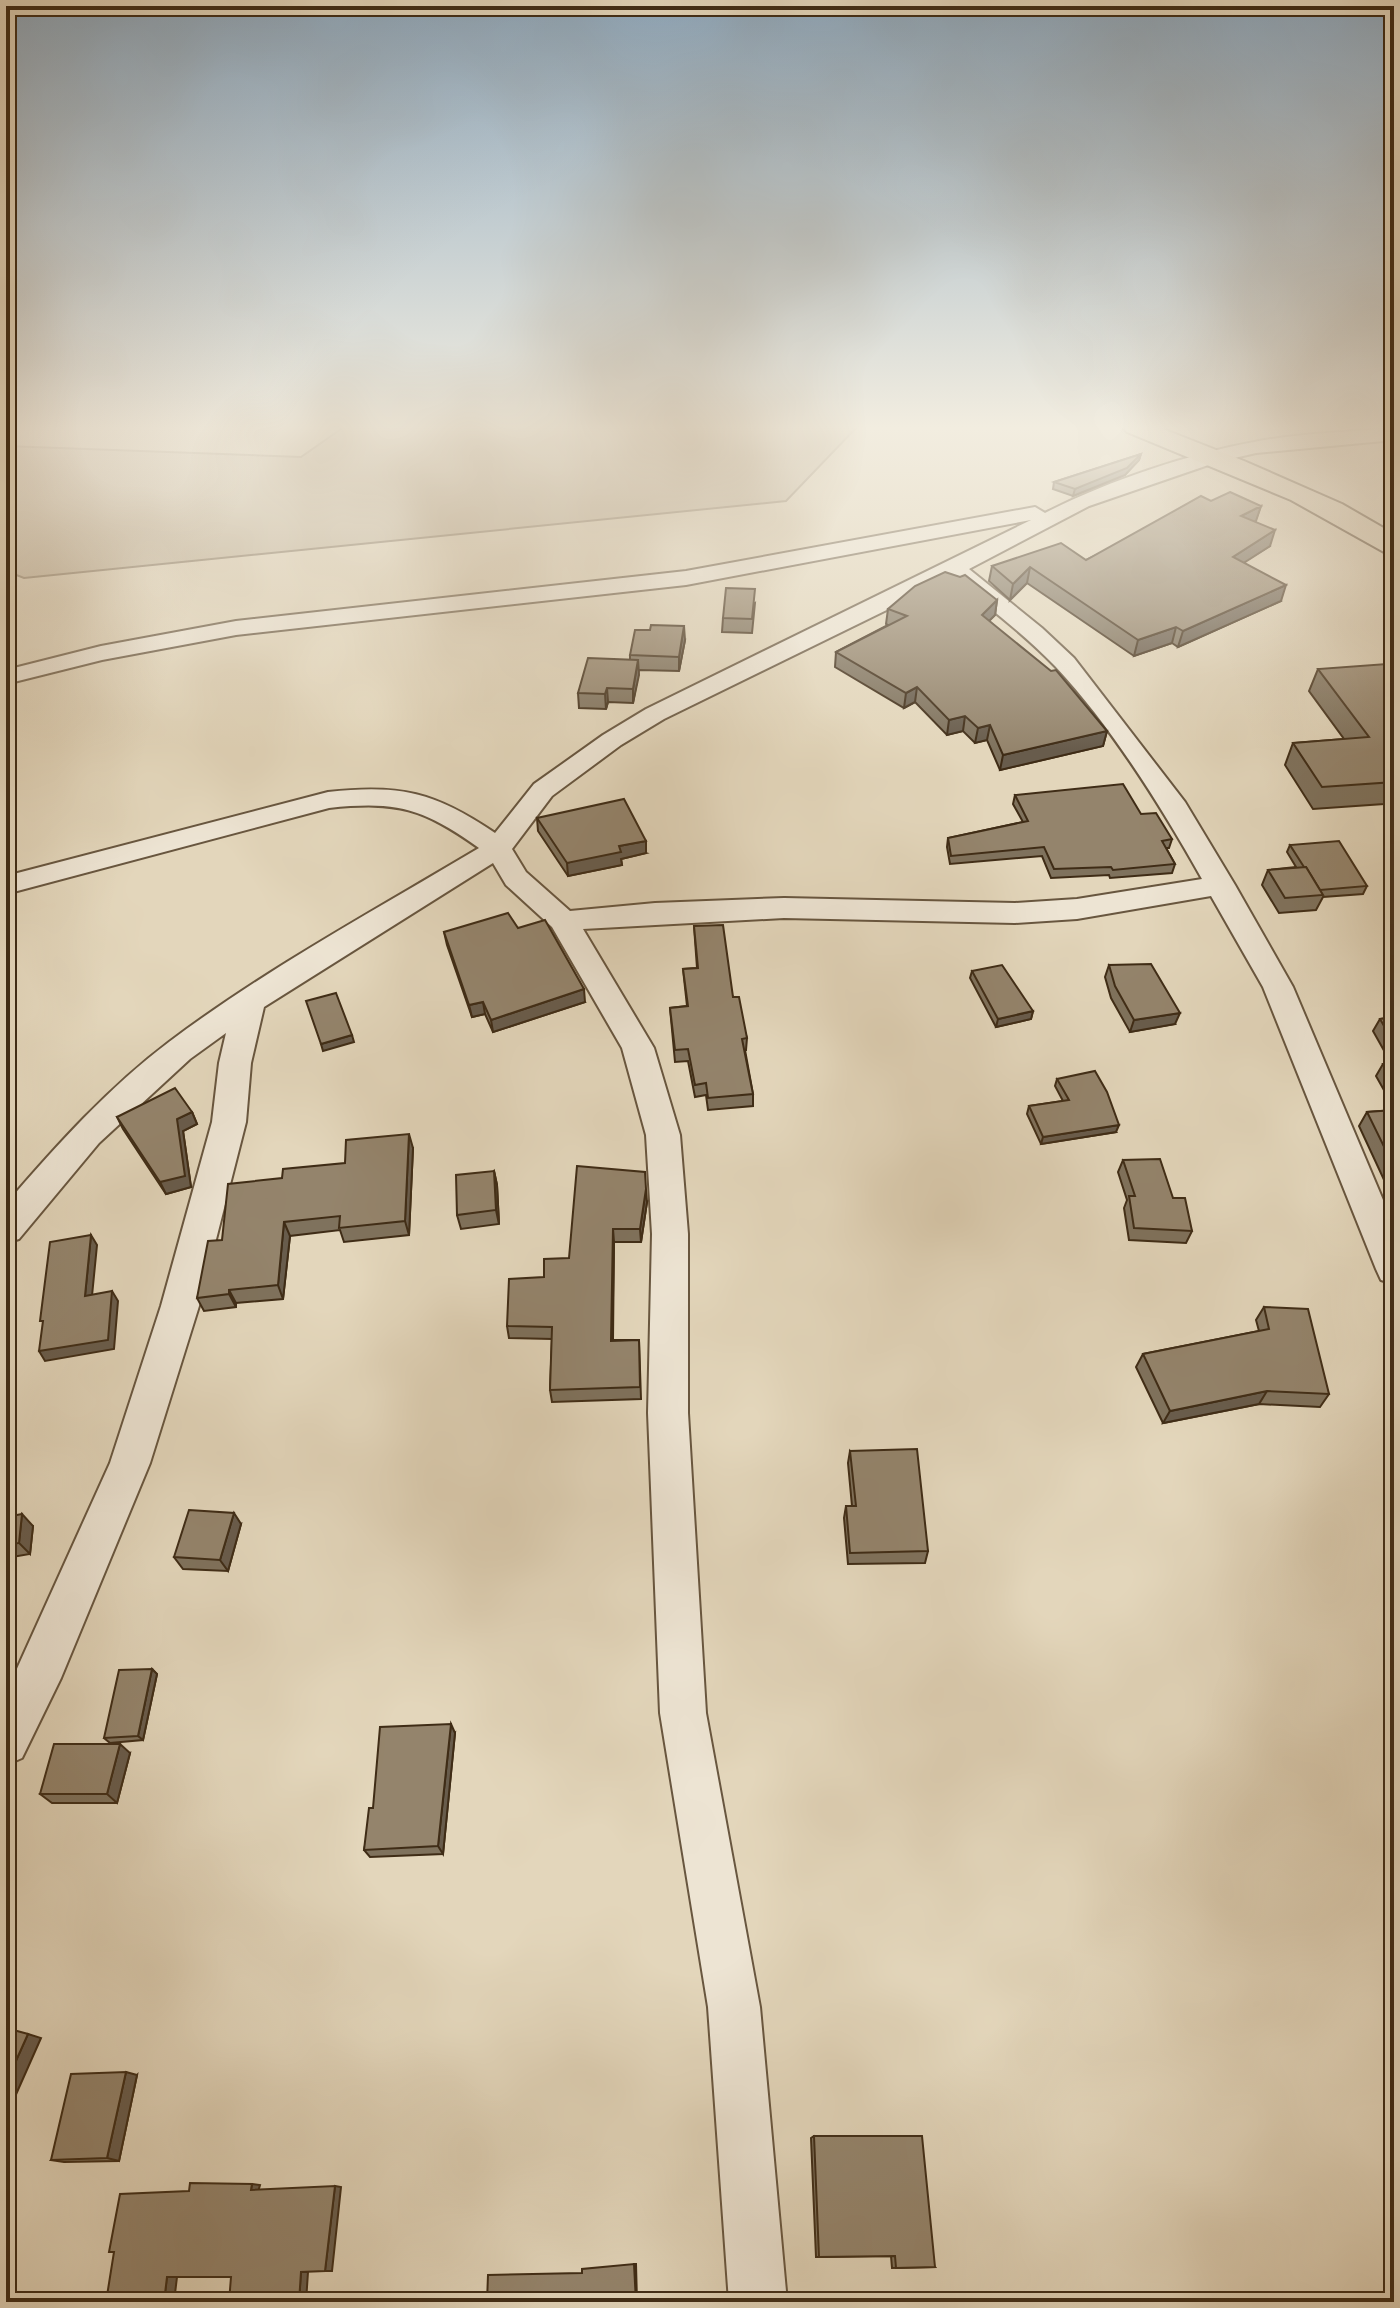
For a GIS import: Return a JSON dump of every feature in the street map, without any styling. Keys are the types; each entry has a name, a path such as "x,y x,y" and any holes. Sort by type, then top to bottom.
{"highway":[{"path":"1374,535 1394,546"}],"street":[{"path":"6,677 101,653 236,628 686,578 925,535"},
{"path":"6,1229 87,1134 179,1051 250,1001 498,848 543,790 623,733 697,692 1019,535"},
{"path":"955,568 1034,633 1099,704 1175,808 1278,987 1394,1269"},
{"path":"6,885 328,800 376,795 414,801 453,817 498,848 516,878 563,921 638,1048 663,1135 670,1234 668,1413 683,1713 734,2007 758,2302"},
{"path":"563,921 655,913 784,908 1015,913 1077,909 1221,885"},
{"path":"6,1742 45,1662 130,1463 180,1306 229,1122 235,1063 250,1001"}],"shaded area":[{"path":"6,535 452,535 24,578 6,571"}],"building":[{"path":"1131,535 1268,535 1233,557 1286,585 1183,631 1176,627 1138,640 1030,567 1013,584 992,566 1061,543 1086,560"},
{"path":"945,572 960,577 965,575 997,600 982,615 1051,671 1056,670 1107,731 1003,755 990,725 978,728 965,716 949,720 917,687 906,693 836,652 907,616 888,609 915,586"},
{"path":"726,588 755,589 752,619 723,618"},
{"path":"651,625 684,626 679,657 630,655 635,630 650,630"},
{"path":"588,658 638,660 633,689 607,688 605,694 578,693"},
{"path":"1387,664 1394,673 1394,782 1322,787 1293,743 1369,737 1318,669"},
{"path":"1123,784 1141,814 1156,813 1172,839 1162,841 1175,864 1113,870 1111,867 1054,869 1044,847 951,856 948,838 1028,821 1015,795"},
{"path":"624,799 646,841 619,846 621,852 567,863 537,818"},
{"path":"1339,841 1367,886 1320,890 1290,845"},
{"path":"1306,867 1323,895 1285,898 1268,870"},
{"path":"508,913 518,928 545,920 584,989 491,1020 483,1002 469,1005 444,932"},
{"path":"723,925 733,997 739,997 747,1038 742,1039 753,1094 708,1098 706,1083 695,1085 688,1049 675,1050 670,1008 688,1006 683,969 698,968 694,926"},
{"path":"1151,964 1180,1013 1134,1020 1115,986 1109,965"},
{"path":"1002,965 1033,1011 998,1019 972,971"},
{"path":"336,993 352,1035 321,1044 306,1001"},
{"path":"1394,1017 1394,1043 1380,1019"},
{"path":"1394,1063 1394,1083 1383,1064"},
{"path":"1095,1071 1107,1092 1119,1125 1043,1137 1029,1106 1069,1100 1057,1079"},
{"path":"175,1088 192,1112 177,1119 185,1176 160,1182 117,1117"},
{"path":"1394,1110 1394,1167 1367,1112"},
{"path":"409,1134 405,1221 339,1228 340,1216 284,1222 278,1285 229,1290 229,1294 197,1298 208,1241 222,1240 228,1184 282,1178 283,1169 345,1163 346,1140"},
{"path":"1160,1159 1173,1198 1185,1198 1192,1231 1134,1228 1129,1196 1135,1196 1123,1160"},
{"path":"577,1166 645,1172 646,1189 640,1229 613,1229 611,1341 639,1340 640,1387 550,1390 552,1327 507,1326 509,1279 544,1277 544,1259 569,1258"},
{"path":"494,1171 496,1210 457,1215 456,1175"},
{"path":"91,1235 85,1296 112,1291 108,1340 39,1351 50,1242"},
{"path":"1264,1307 1308,1309 1329,1394 1267,1391 1170,1411 1143,1354 1269,1329"},
{"path":"917,1449 928,1551 850,1553 846,1506 856,1506 850,1451"},
{"path":"189,1510 234,1513 220,1560 174,1557"},
{"path":"22,1514 19,1543 6,1545 6,1517"},
{"path":"152,1669 138,1736 104,1738 119,1670"},
{"path":"451,1724 438,1846 364,1850 369,1808 373,1808 380,1727"},
{"path":"54,1744 120,1744 107,1794 40,1794"},
{"path":"6,2028 28,2034 6,2083"},
{"path":"126,2072 107,2158 51,2160 71,2074"},
{"path":"814,2136 922,2136 935,2267 896,2268 895,2256 819,2257"},
{"path":"190,2183 252,2184 251,2190 335,2186 325,2271 301,2272 299,2302 229,2302 231,2277 167,2277 164,2302 106,2302 114,2252 109,2252 120,2194 189,2191"},
{"path":"634,2264 636,2302 487,2302 488,2275 582,2273 582,2269"}]}
